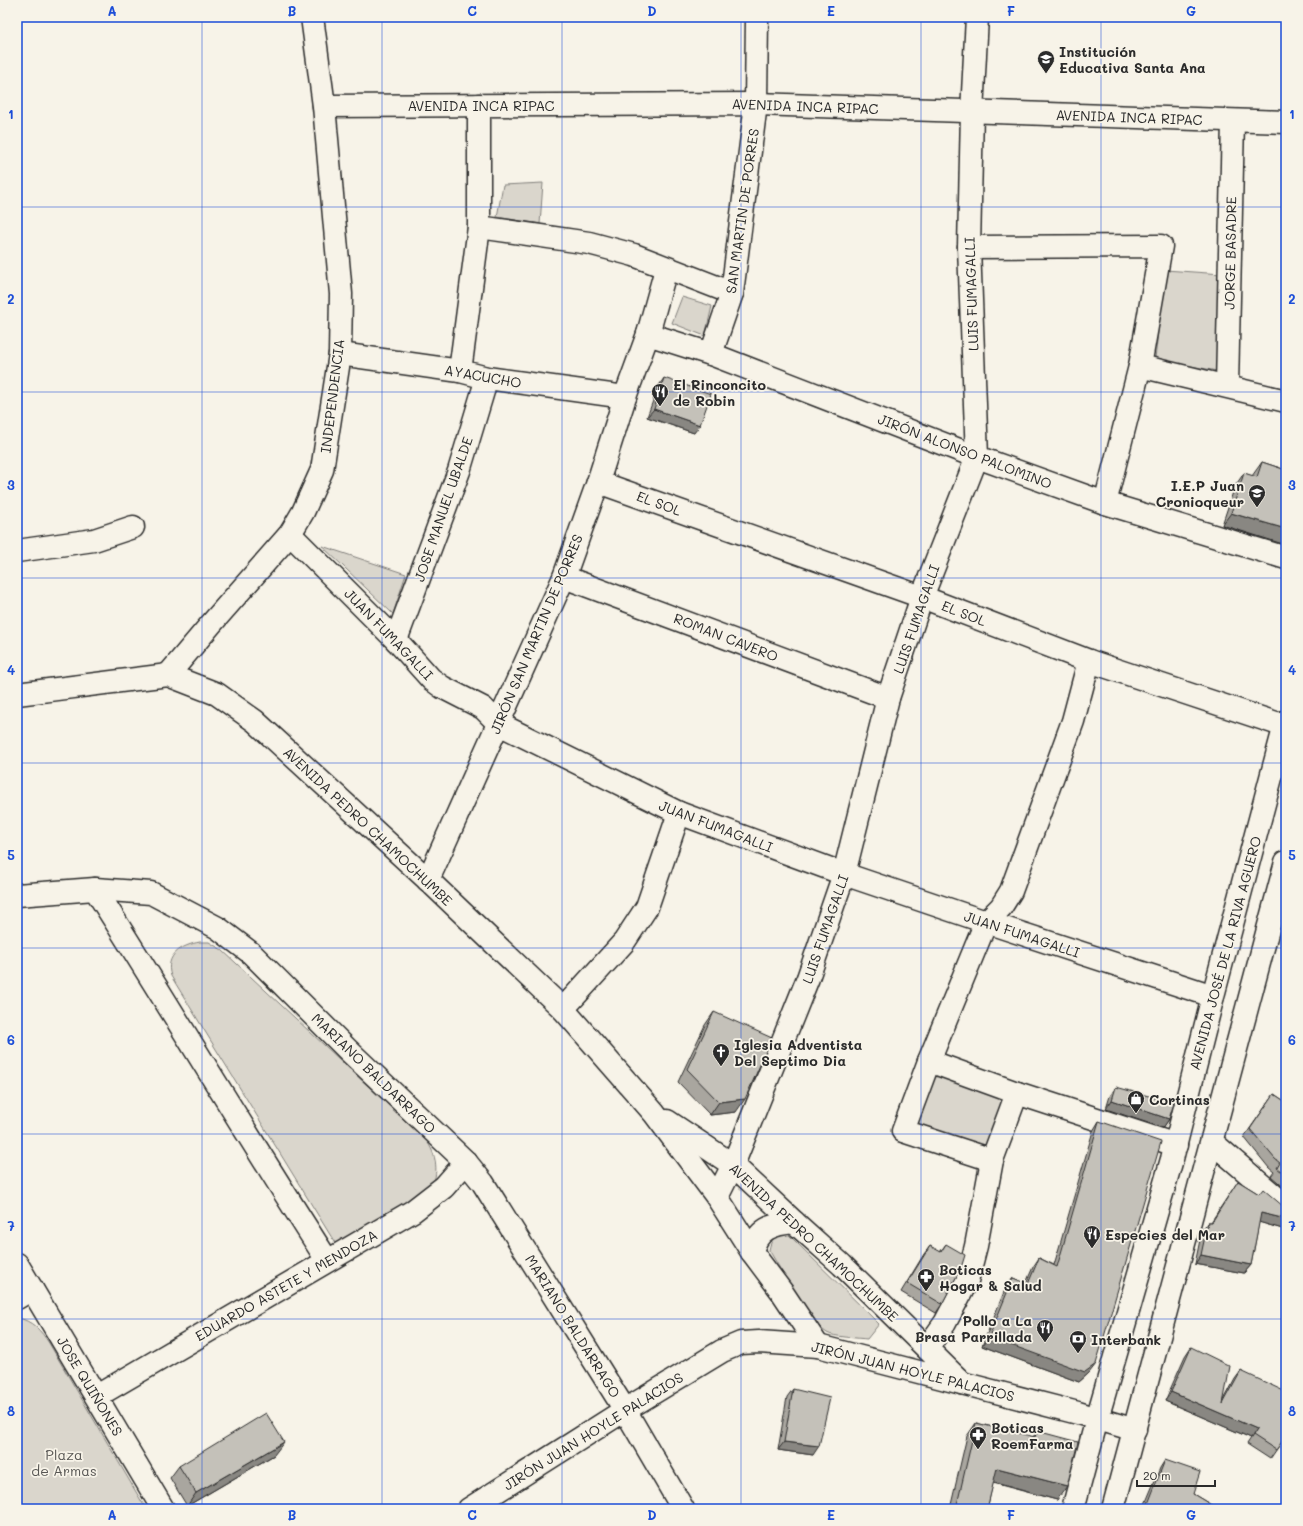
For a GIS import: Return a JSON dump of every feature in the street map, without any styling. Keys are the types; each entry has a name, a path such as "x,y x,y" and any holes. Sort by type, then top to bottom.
{"street":[{"name":"INDEPENDENCIA","path":"168,675 290,534 303,512 322,470 340,354 341,294 324,106 312,17"},
{"path":"315,41 324,17"},
{"name":"SAN MARTIN DE PORRES","path":"711,354 732,294 756,104 757,17"},
{"name":"LUIS FUMAGALLI","path":"716,1197 733,1165 808,978 844,874 888,698 922,597 977,457 969,247 972,112 977,17"},
{"name":"AVENIDA INCA RIPAC","path":"324,106 756,104 1286,122"},
{"path":"460,371 480,227 479,105"},
{"name":"JORGE BASADRE","path":"1227,386 1233,121"},
{"path":"480,227 589,243 634,255 732,294"},
{"path":"969,247 1161,246 1141,366 1105,503"},
{"name":"JIRÓN SAN MARTIN DE PORRES","path":"428,880 564,577 648,334 666,269"},
{"name":"JIRÓN ALONSO PALOMINO","path":"648,334 711,354 977,457 1105,503 1286,558"},
{"name":"AYACUCHO","path":"340,354 460,371 487,378 625,398"},
{"path":"1141,366 1286,401"},
{"name":"JOSE MANUEL UBALDE","path":"396,640 460,471 487,378"},
{"name":"EL SOL","path":"598,482 922,597 1089,661 1285,723"},
{"path":"17,551 94,540 133,527"},
{"name":"JUAN FUMAGALLI","path":"290,534 396,640 431,679 442,687 484,708 499,724 678,813 844,874 1213,996"},
{"name":"ROMAN CAVERO","path":"564,577 888,698"},
{"path":"992,1160 903,1130 929,1061 986,922 1001,907 1011,891 1073,721 1089,661"},
{"name":"AVENIDA PEDRO CHAMOCHUMBE","path":"17,694 168,675 217,694 255,721 428,880 563,1009 654,1113 716,1197 752,1252 782,1292 818,1346"},
{"name":"AVENIDA JOSÉ DE LA RIVA AGUERO","path":"1073,1509 1097,1419 1176,1145 1213,996 1285,723"},
{"path":"563,1009 624,942 647,907 678,813"},
{"path":"1113,1509 1286,862"},
{"path":"95,889 252,1143 327,1260"},
{"name":"MARIANO BALDARRAGO","path":"17,895 95,889 151,893 218,928 246,949 349,1051 466,1162 483,1183 625,1410 683,1509"},
{"path":"929,1061 1017,1093 1176,1145"},
{"path":"927,1348 945,1323 967,1281 976,1246 992,1160 1017,1093"},
{"name":"AVENIDA PEDRO CHAMOCHUMBE","path":"654,1113 733,1165 842,1265 962,1384"},
{"path":"1212,1142 1286,1206"},
{"name":"EDUARDO ASTETE Y MENDOZA","path":"96,1396 413,1211 444,1187 466,1162"},
{"path":"752,1252 754,1241 764,1230 779,1224 794,1222"},
{"name":"JOSE QUIÑONES","path":"17,1264 25,1294 96,1396 163,1509"},
{"name":"JIRÓN JUAN HOYLE PALACIOS","path":"470,1509 625,1410 722,1351 741,1343 759,1342 818,1346 1072,1411 1135,1430"}],"green space":[{"path":"543,183 540,224 497,217 503,185"},
{"path":"1165,270 1222,274 1217,371 1155,359"},
{"path":"682,297 712,306 705,336 672,323"},
{"path":"322,546 406,574 393,614"},
{"path":"209,942 222,950 426,1140 433,1152 436,1164 434,1183 431,1189 337,1246 171,976 169,969 170,962 176,952 193,943"},
{"path":"931,1073 1006,1097 985,1150 912,1123"},
{"path":"787,1233 879,1324 867,1339 827,1333 812,1318 796,1295 769,1250 771,1243 777,1236"},
{"name":"Plaza de Armas","path":"17,1318 32,1324 43,1334 146,1509 17,1509"}],"building":[{"path":"664,378 711,394 700,425 654,409"},
{"name":"I.E.P Juan Cronioqueur","path":"1262,462 1286,470 1286,529 1231,513 1244,473 1257,477"},
{"name":"Iglesia Adventista Del Septimo Dia","path":"714,1012 772,1038 745,1099 719,1102 687,1069"},
{"path":"1116,1087 1174,1103 1169,1119 1112,1100"},
{"path":"1274,1094 1286,1102 1286,1175 1277,1168 1280,1163 1250,1129"},
{"path":"1099,1121 1161,1142 1096,1364 1085,1372 989,1337 1013,1278 1028,1284 1039,1258 1057,1267"},
{"path":"1238,1181 1259,1194 1263,1189 1286,1208 1286,1219 1261,1213 1251,1265 1201,1255 1208,1222 1212,1222"},
{"path":"946,1244 965,1255 961,1268 942,1304 907,1283 930,1246 941,1252"},
{"path":"1191,1347 1230,1366 1223,1404 1241,1371 1286,1392 1286,1436 1276,1450 1253,1435 1257,1429 1171,1392"},
{"path":"793,1389 830,1398 819,1446 784,1442"},
{"path":"266,1413 284,1442 196,1493 179,1466"},
{"path":"976,1423 1035,1437 1037,1431 1078,1442 1067,1486 997,1468 987,1509 956,1509"},
{"path":"1165,1460 1200,1472 1193,1494 1218,1509 1146,1509"}],"place":[{"name":"Institución Educativa Santa Ana","path":"1046,74"},
{"name":"El Rinconcito de Robin","path":"660,407"},
{"name":"I.E.P Juan Cronioqueur","path":"1257,508"},
{"name":"Iglesia Adventista Del Septimo Dia","path":"721,1067"},
{"name":"Cortinas","path":"1136,1114"},
{"name":"Especies del Mar","path":"1092,1249"},
{"name":"Boticas Hogar & Salud","path":"926,1292"},
{"name":"Pollo a La Brasa Parrillada","path":"1045,1343"},
{"name":"Interbank","path":"1078,1354"},
{"name":"Boticas RoemFarma","path":"978,1450"}]}
